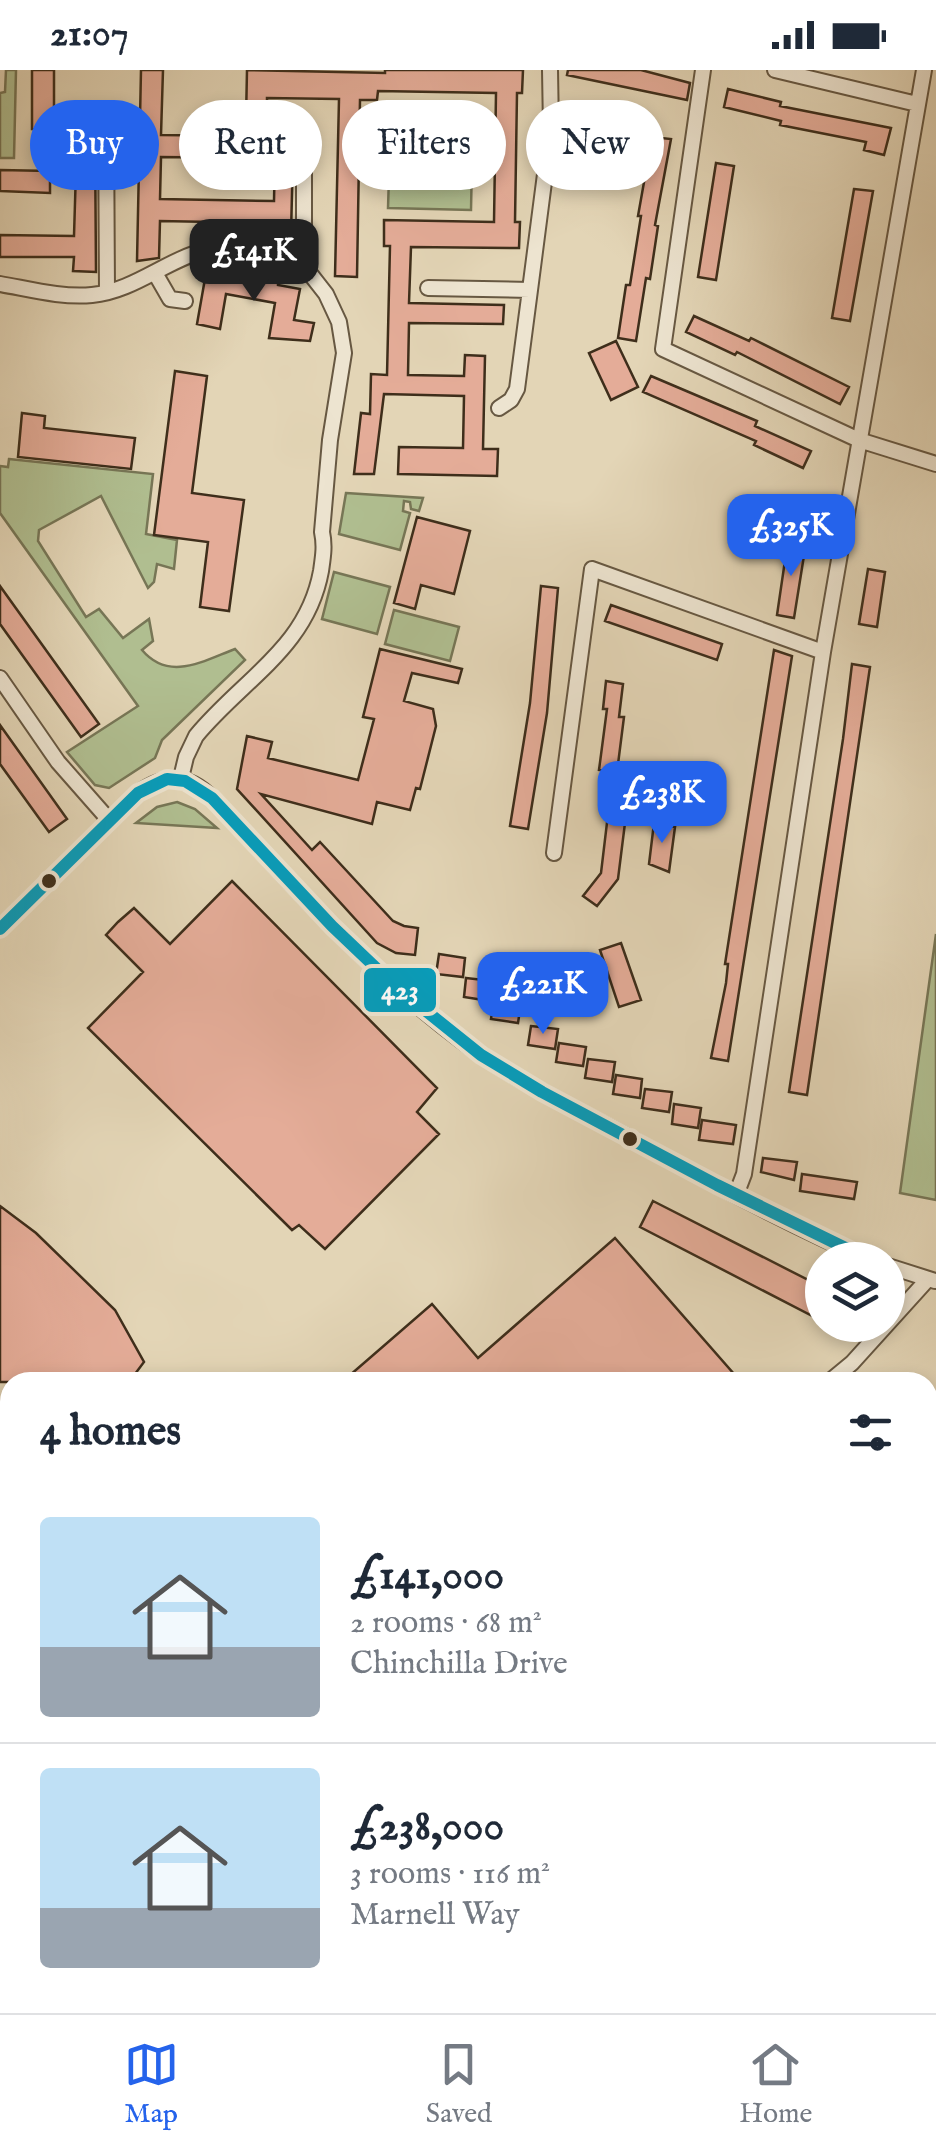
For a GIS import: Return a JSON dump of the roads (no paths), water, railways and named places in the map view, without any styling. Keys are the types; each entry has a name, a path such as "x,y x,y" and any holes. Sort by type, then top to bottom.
{"street":[{"path":"499,408 515,395 551,128 550,70"},
{"path":"703,70 662,349 859,440 936,464"},
{"path":"775,70 917,104"},
{"path":"736,1195 744,1174 823,652 924,70"},
{"path":"106,190 107,292"},
{"path":"298,257 304,227 304,190"},
{"path":"0,284 80,296 107,292 205,250 231,246 298,257 326,294 339,322 344,353 330,440 322,532 325,546 317,590 301,628 196,736 181,778"},
{"path":"155,273 170,299 185,301"},
{"path":"428,288 530,290"},
{"path":"554,852 592,568 823,652"},
{"path":"0,678 58,762 110,820"},
{"path":"0,930 150,784 181,778 202,789 348,941 400,991 463,1042 514,1076 736,1195 833,1242"},
{"path":"840,1372 932,1280 905,1271"}]}
